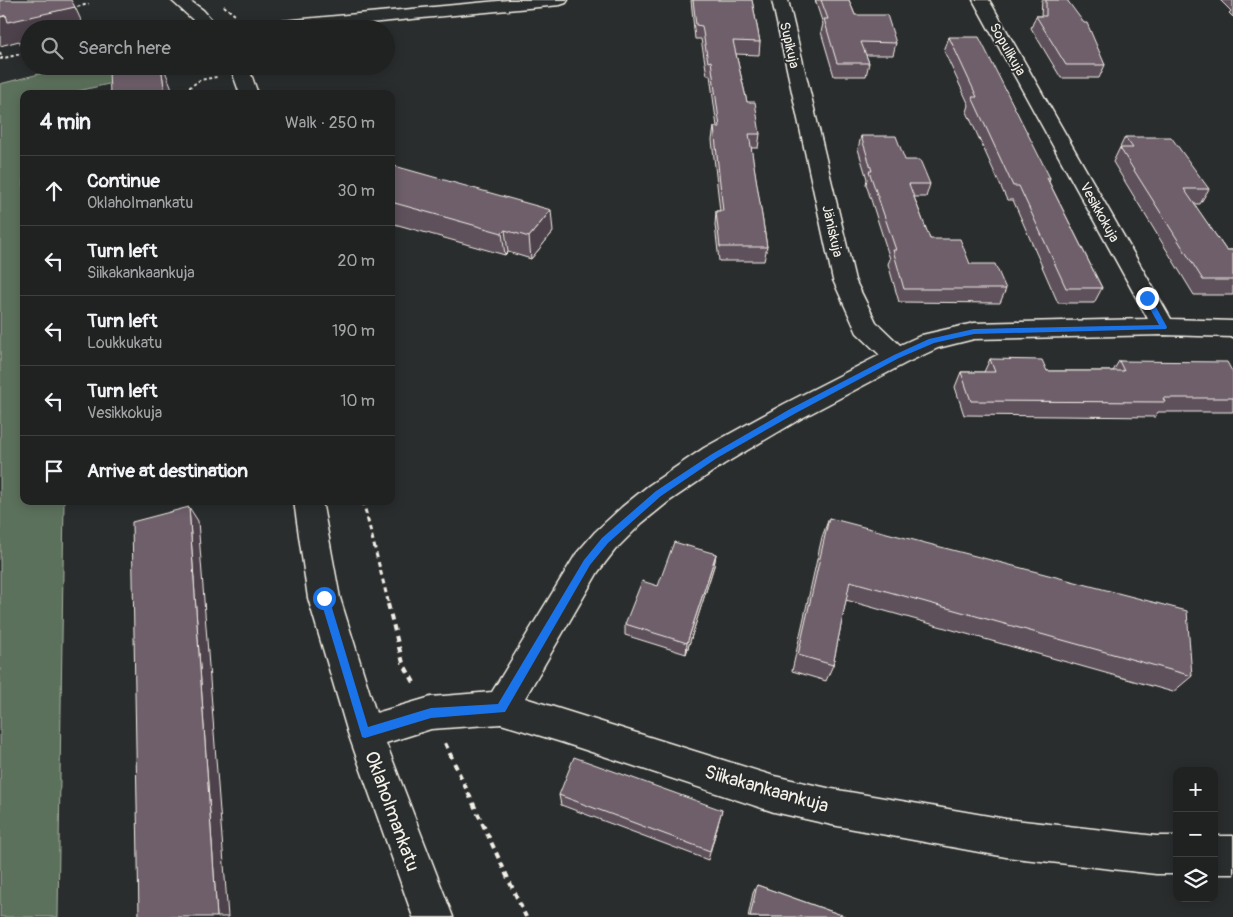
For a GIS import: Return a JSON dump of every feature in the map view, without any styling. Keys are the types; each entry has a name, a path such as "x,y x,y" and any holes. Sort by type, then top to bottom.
{"street":[{"path":"179,0 204,20"},
{"path":"343,20 560,0"},
{"name":"Supikuja","path":"780,0 801,90"},
{"name":"Sopulikuja","path":"981,0 1036,97"},
{"path":"242,75 248,90"},
{"name":"Jäniskuja","path":"801,90 844,280 866,326 897,356"},
{"name":"Vesikkokuja","path":"1036,97 1164,327"},
{"path":"501,708 587,562 605,541 632,515 658,494 714,456 793,411 897,356 932,341 974,331 1164,327 1233,329"},
{"name":"Oklaholmankatu","path":"309,505 324,598 365,733 433,917"},
{"name":"Siikakankaankuja","path":"365,733 431,713 501,708 562,725 774,794 832,807 1006,838 1156,855 1173,855"},
{"path":"1218,855 1233,855"}],"path":[{"path":"71,8 89,4"},
{"path":"0,52 1,58 20,54"},
{"path":"190,90 190,87 200,80 218,75"}],"green space":[{"path":"35,75 147,75 83,90 20,90 20,505 64,505 58,917 0,917 0,84"}],"building":[{"path":"0,0 71,0 75,7 8,22 6,15 0,17"},
{"path":"693,0 752,0 760,42 733,41 747,102 755,102 760,134 749,134 767,247 720,247 716,211 723,211 714,127 720,127 711,61 708,62 702,26 696,25"},
{"path":"821,0 849,0 855,15 887,15 896,43 861,42 869,63 837,63 824,19 828,19"},
{"path":"1046,0 1067,0 1084,23 1087,23 1105,65 1066,65 1036,16 1046,16"},
{"path":"949,37 979,37 1050,178 1047,178 1102,288 1066,288 1019,186 1013,186 972,97 977,97"},
{"path":"109,75 162,75 164,90 110,90"},
{"path":"861,136 896,136 905,160 920,160 930,184 909,184 930,239 960,239 970,264 995,264 1006,289 904,289 893,250 896,250 869,171 872,171"},
{"path":"1125,137 1171,137 1209,189 1184,189 1226,250 1233,250 1233,280 1203,280 1120,148 1133,148"},
{"path":"395,166 551,210 529,237 505,230 502,233 395,203"},
{"path":"990,359 1042,360 1047,371 1124,371 1119,361 1227,362 1233,373 1233,398 1163,398 1165,402 971,401 961,372 995,372"},
{"path":"189,507 217,917 139,917 132,522"},
{"path":"829,518 1187,611 1192,676 850,581 833,665 798,655"},
{"path":"674,542 716,554 687,643 625,624 642,581 658,586"},
{"path":"574,757 722,810 710,851 559,795"},
{"path":"757,885 847,917 750,917"}],"route":[{"path":"324,598 365,733 431,713 501,708 587,562 605,541 632,515 658,494 714,456 793,411 897,356 949,336 974,331 1164,327 1147,298"}]}
